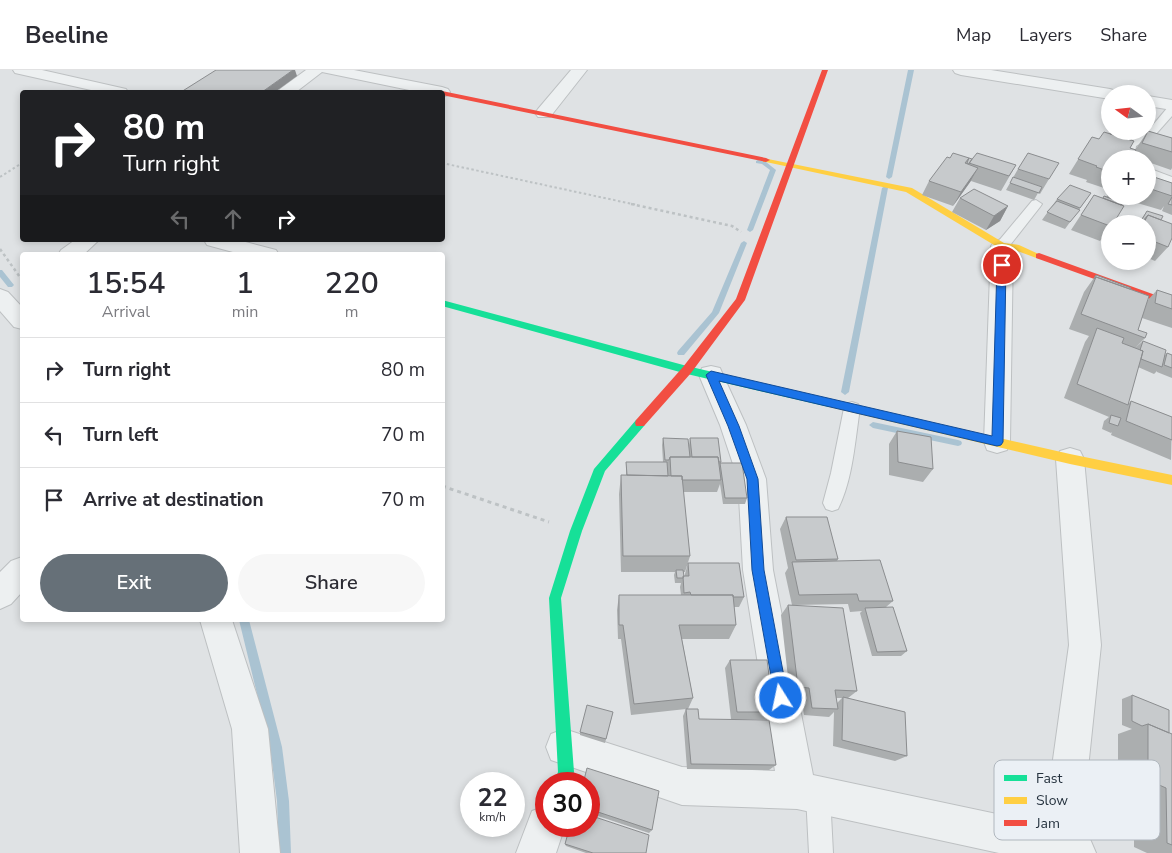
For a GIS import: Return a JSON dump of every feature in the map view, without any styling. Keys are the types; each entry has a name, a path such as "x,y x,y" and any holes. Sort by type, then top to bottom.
{"street":[{"path":"20,70 111,90"},
{"path":"289,90 316,70"},
{"path":"329,70 427,90"},
{"path":"544,113 579,70"},
{"path":"566,772 555,598 576,531 600,469 699,373 740,300 762,245 825,70"},
{"path":"961,70 1101,93"},
{"path":"445,94 909,190 1002,246 1016,247 1172,304"},
{"path":"1156,103 1172,107"},
{"path":"72,252 85,242"},
{"path":"221,242 257,252"},
{"path":"997,442 1002,246"},
{"path":"7,299 20,317"},
{"path":"445,304 699,373 1070,459 1172,480"},
{"path":"699,373 733,426 752,479 758,570 807,792"},
{"path":"1070,459 1085,646 1073,760"},
{"path":"0,594 20,573"},
{"path":"217,622 250,729 260,853"},
{"path":"564,747 682,786 807,792 994,834"},
{"path":"536,853 542,837"},
{"path":"1019,840 1063,850"}],"lane":[{"path":"1130,150 1131,144 1152,132 1172,107"},
{"path":"1156,175 1172,181"},
{"path":"1002,246 1036,204"},
{"path":"832,503 840,473 852,408"},
{"path":"807,792 821,853"}],"path":[{"path":"0,177 20,164"},
{"path":"445,165 732,226 762,245"},
{"path":"0,249 20,277"},
{"path":"445,487 576,531"}],"building":[{"path":"216,70 293,70 265,90 184,90"},
{"path":"1156,133 1172,138 1172,152 1142,143 1144,140 1156,140"},
{"path":"1101,136 1101,140 1131,140 1134,141 1130,148 1136,150 1101,150 1101,169 1078,159 1092,137 1099,139"},
{"path":"953,153 969,158 965,163 978,168 961,192 929,181 947,157 950,158"},
{"path":"977,153 1016,165 1009,176 969,163"},
{"path":"1028,153 1059,163 1049,179 1018,169"},
{"path":"1013,177 1042,187 1039,193 1010,183"},
{"path":"1156,178 1172,183 1172,196 1156,191"},
{"path":"1070,185 1091,193 1080,208 1057,199"},
{"path":"974,189 1008,206 994,216 960,198"},
{"path":"1094,195 1101,198 1101,205 1124,206 1118,215 1101,215 1101,223 1081,215"},
{"path":"1172,197 1172,205 1168,204"},
{"path":"1057,201 1080,210 1070,222 1047,212"},
{"path":"1147,211 1163,216 1161,220 1156,218 1156,215 1145,215"},
{"path":"1156,218 1172,224 1172,238 1168,247 1156,242"},
{"path":"1096,275 1131,288 1096,277 1094,279"},
{"path":"1096,277 1149,296 1138,330 1147,333 1145,338 1081,314"},
{"path":"1157,290 1172,295 1172,309 1155,303"},
{"path":"1097,328 1124,338 1122,343 1143,351 1128,405 1077,384"},
{"path":"1143,341 1166,350 1162,367 1141,359 1143,351 1140,350"},
{"path":"1167,353 1172,355 1172,368 1164,365"},
{"path":"1131,401 1172,417 1172,440 1126,421"},
{"path":"1111,415 1121,418 1118,426 1109,423"},
{"path":"897,431 931,437 933,469 898,462"},
{"path":"663,438 688,439 690,457 670,457 669,460 665,460"},
{"path":"690,438 718,438 721,462 719,462 718,457 692,457"},
{"path":"670,457 718,457 721,480 682,480 682,476 671,476"},
{"path":"626,462 667,462 668,476 627,475"},
{"path":"720,463 742,463 747,498 725,498"},
{"path":"621,475 682,476 690,556 623,556"},
{"path":"786,517 827,517 838,559 796,560"},
{"path":"880,560 893,601 859,601 857,594 799,595 792,562"},
{"path":"688,563 739,563 744,597 733,597 733,595 691,595 690,592 684,593 683,576 689,576"},
{"path":"676,570 683,570 683,578 677,578"},
{"path":"619,595 733,595 736,625 679,625 693,698 634,704 623,625 619,625"},
{"path":"788,605 843,608 857,691 835,690 838,709 812,708 809,688 798,687"},
{"path":"893,607 907,651 877,652 865,608"},
{"path":"730,660 767,660 774,712 737,712"},
{"path":"1132,695 1169,710 1169,733 1148,724 1142,726 1132,721"},
{"path":"843,697 905,712 907,756 842,740"},
{"path":"587,705 613,712 606,739 580,732"},
{"path":"686,709 698,709 699,719 769,720 776,765 691,764"},
{"path":"1148,724 1172,734 1172,845 1167,843 1166,788 1160,785 1160,760 1148,760"},
{"path":"587,768 600,772 586,772"},
{"path":"600,772 659,791 652,830 600,813"},
{"path":"600,819 649,835 646,853 593,853 565,844 567,837 600,837"}],"waterway":[{"path":"889,177 911,70"},
{"path":"750,230 773,170 764,163 758,162"},
{"path":"845,392 885,188"},
{"path":"681,353 715,313 744,243"},
{"path":"0,272 10,285"},
{"path":"873,425 958,443"},
{"path":"245,622 276,747 283,801 285,853"}],"traffic: fast":[{"path":"445,304 687,370 829,403"},
{"path":"566,772 555,598 576,531 600,469 640,423"}],"traffic: slow":[{"path":"766,160 909,190 1002,246 1016,247 1039,256"},
{"path":"829,403 1070,459 1172,480"}],"traffic: jam":[{"path":"640,423 687,370 740,300 825,70"},
{"path":"445,94 766,160"},
{"path":"1039,256 1172,304"}],"route":[{"path":"781,698 758,570 752,479 733,426 711,375 997,442 1002,265"}]}
